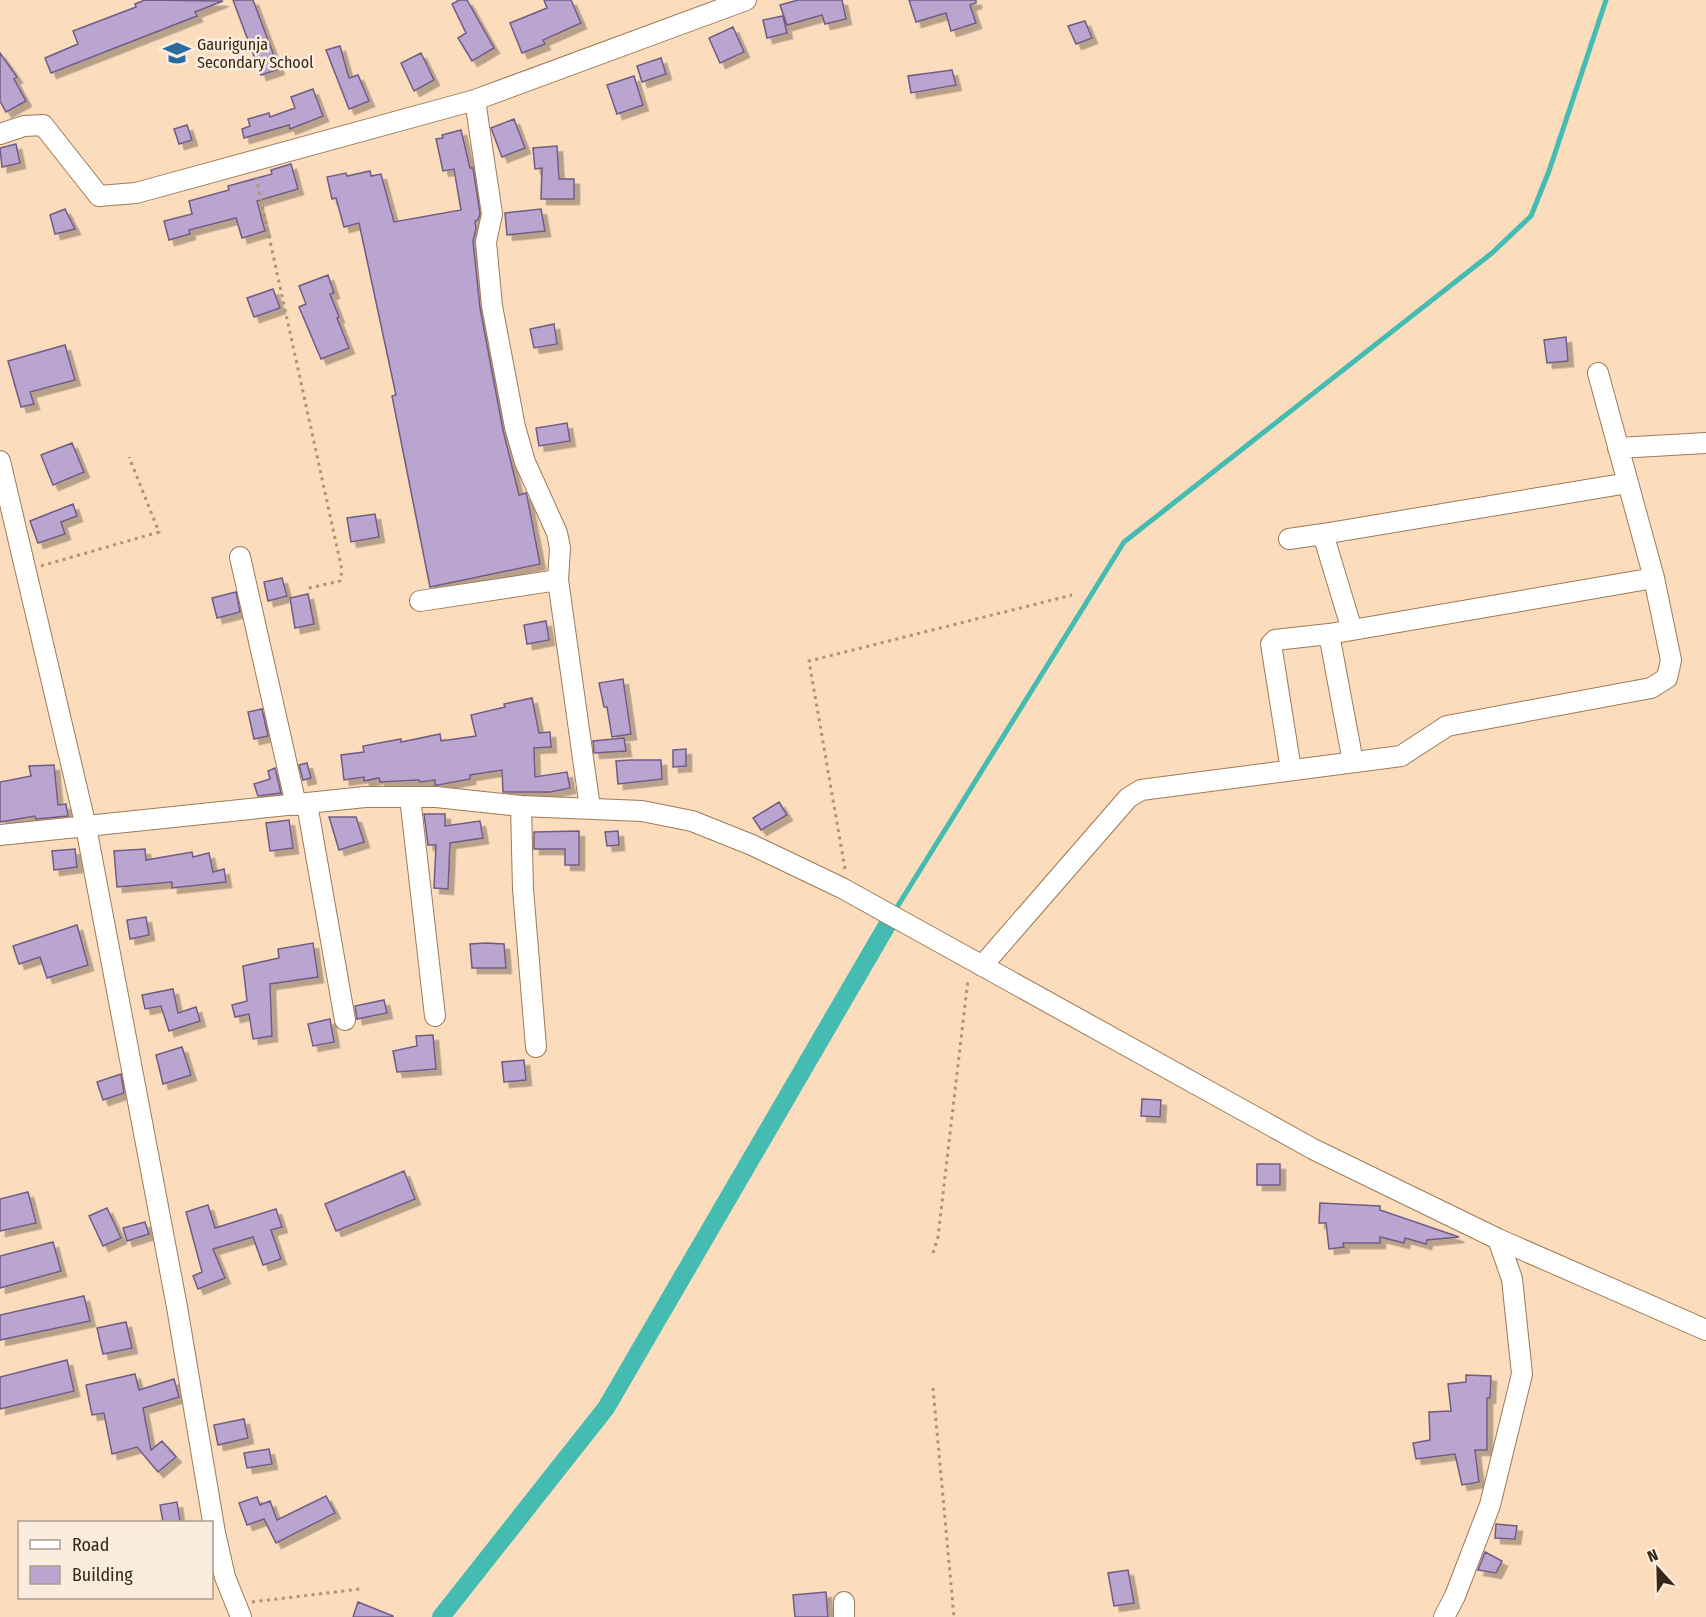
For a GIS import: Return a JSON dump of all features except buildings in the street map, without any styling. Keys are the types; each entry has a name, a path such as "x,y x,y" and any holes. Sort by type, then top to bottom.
{"street":[{"path":"0,134 24,126 43,125 99,196 136,193 475,100 746,0"},
{"path":"475,100 492,214 486,242 492,306 515,427 525,462 557,533 560,555 558,580 590,808"},
{"path":"976,963 1128,798 1141,790 1401,756 1447,726 1651,688 1667,678 1671,660 1654,578 1598,373"},
{"path":"1618,448 1706,443"},
{"path":"0,461 86,827 177,1307 213,1521"},
{"path":"1289,539 1628,483"},
{"path":"1323,534 1352,630"},
{"path":"240,557 302,805 345,1020"},
{"path":"1291,771 1271,644 1281,639 1329,634 1654,578"},
{"path":"420,601 558,580"},
{"path":"1329,634 1353,762"},
{"path":"0,835 364,797 436,797 521,806 642,810 692,821 752,845 842,888 1313,1149 1498,1239 1706,1330"},
{"path":"410,797 435,1016"},
{"path":"521,806 523,889 536,1047"},
{"path":"1444,1617 1455,1596 1490,1504 1522,1374 1512,1278 1498,1239"},
{"path":"213,1521 225,1577 238,1610"}],"path":[{"path":"253,160 342,570 340,581 304,590"},
{"path":"25,571 159,532 129,457"},
{"path":"842,888 846,880 845,859 809,661 1072,595"},
{"path":"933,1253 938,1237 976,963"},
{"path":"933,1388 954,1617"},
{"path":"238,1610 360,1589"}],"waterway":[{"path":"894,912 1124,542 1492,253 1531,216 1549,171 1606,0"},
{"path":"441,1617 606,1408 893,915"}],"place":[{"name":"Gaurigunja Secondary School","path":"177,53"}]}
